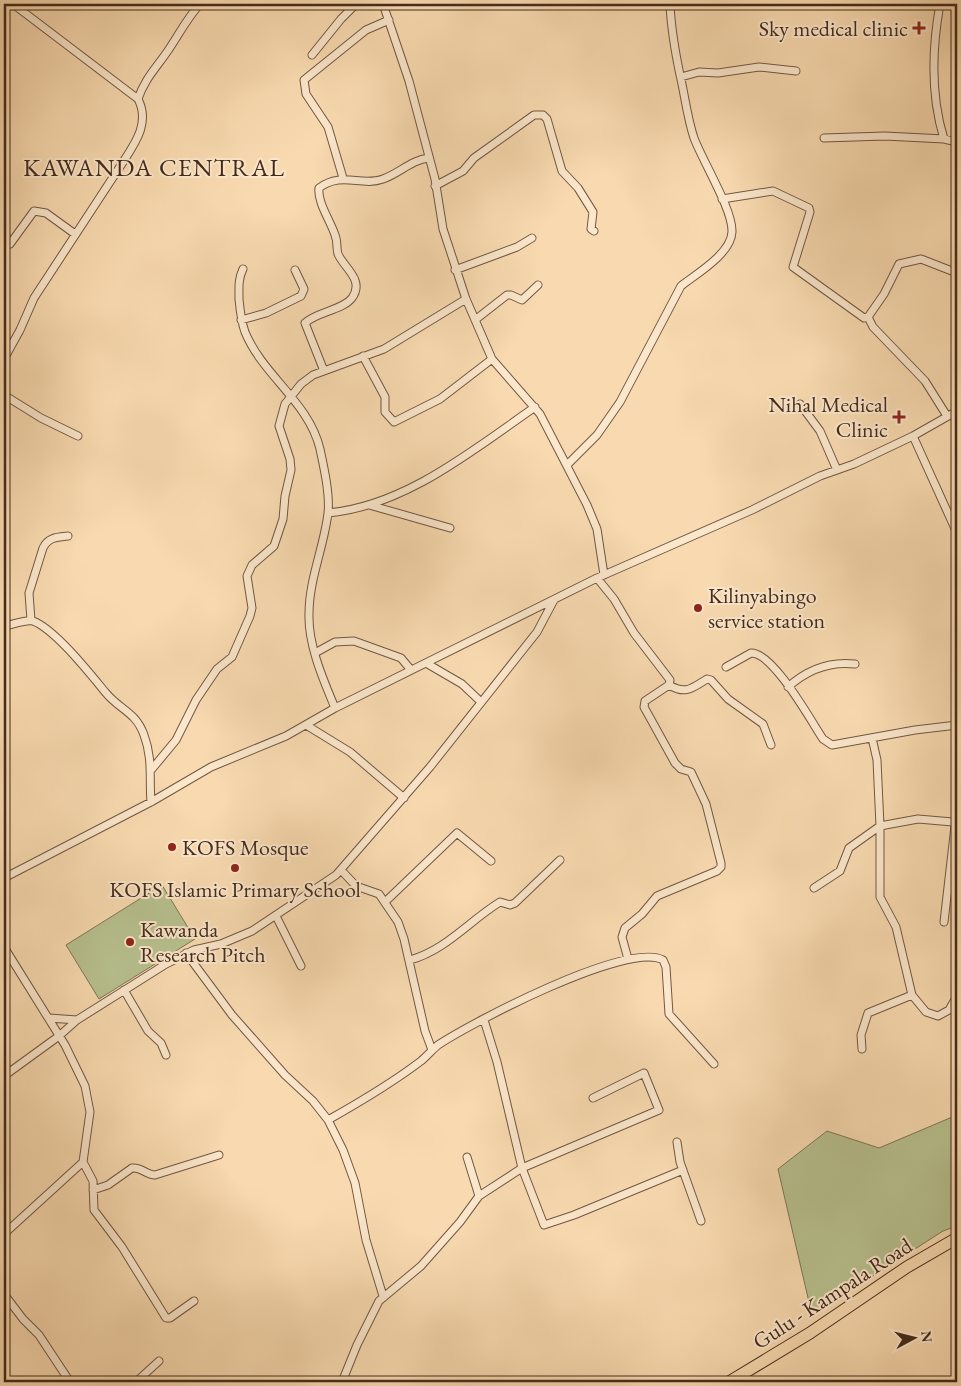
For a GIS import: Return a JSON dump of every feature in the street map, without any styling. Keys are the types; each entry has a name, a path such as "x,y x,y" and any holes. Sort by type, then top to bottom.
{"main road":[{"name":"Gulu - Kampala Road","path":"729,1382 810,1333 914,1262 957,1238"}],"street":[{"path":"4,358 13,345 34,298 137,140 143,124 143,108 138,99 12,4"},
{"path":"138,99 150,74 167,52 192,11 200,4"},
{"path":"312,55 341,18 356,4"},
{"path":"383,4 409,81 429,158 443,229 466,299 492,358 510,381 535,407 567,465 597,529 601,576 634,633 670,680 669,685"},
{"path":"567,465 597,435 620,402 681,286 698,276 730,242 732,232 730,221 695,139 684,101 681,76 671,35 670,4"},
{"path":"940,4 934,71 938,113 944,140"},
{"path":"343,178 328,127 306,94 304,80 366,30 389,20"},
{"path":"681,76 699,72 718,74 759,67 796,71"},
{"path":"435,186 463,170 474,158 534,115 543,115 547,119 562,171 577,186 593,212 591,228 594,231"},
{"path":"824,138 885,136 957,142"},
{"path":"324,371 305,323 350,301 356,289 352,273 337,252 336,237 319,192 321,186 343,178 384,178 409,164 429,158"},
{"path":"722,199 773,191 806,206 810,212 793,267 864,318 868,318 873,326 924,381 947,416"},
{"path":"10,244 34,212 46,213 75,234"},
{"path":"455,270 517,247 532,238"},
{"path":"868,318 884,294 899,264 921,259 957,272"},
{"path":"243,269 240,276 239,289 241,320 252,345 272,375 302,411 320,449 328,513 310,598 309,626 315,653 335,708"},
{"path":"241,320 266,313 300,296 304,289 295,270"},
{"path":"475,320 507,296 511,295 522,300 538,284"},
{"path":"152,769 176,740 196,700 217,669 232,658 250,616 252,608 247,576 252,565 274,546 283,519 290,470 279,420 285,404 301,384 324,371 394,343 466,299"},
{"path":"363,356 385,397 385,412 394,422 440,399 492,358"},
{"path":"4,395 41,418 78,436"},
{"path":"800,404 820,431 837,470"},
{"path":"328,513 369,505 391,497 436,473 535,407"},
{"path":"4,878 151,802 211,768 286,736 335,708 601,576 913,436 957,411"},
{"path":"913,436 957,533"},
{"path":"369,505 450,528"},
{"path":"31,620 29,594 45,542 68,536"},
{"path":"4,1076 59,1036 77,1020 124,990 186,953 244,936 341,870 404,798 537,632 554,600"},
{"path":"4,626 31,620 43,626 89,670 107,695 134,715 144,735 152,769 151,802"},
{"path":"315,653 335,642 354,641 401,658 411,670"},
{"path":"726,667 751,653 756,653 777,670 828,744 839,745 957,725"},
{"path":"426,662 462,684 481,702"},
{"path":"788,687 811,670 836,664 855,664"},
{"path":"669,685 689,691 707,679 712,680 728,699 763,724 771,745"},
{"path":"628,959 622,937 625,928 642,914 657,896 721,868 701,789 691,772 679,768 675,763 644,707 645,701 669,685"},
{"path":"306,725 350,752 404,798"},
{"path":"872,738 877,760 880,826 880,894 896,927 912,995 926,1012 938,1016 953,1006 957,996"},
{"path":"814,888 840,871 849,848 880,826 918,819 954,824 944,922"},
{"path":"385,902 457,833 491,861"},
{"path":"410,960 438,949 475,918 500,902 510,905 515,903 560,860"},
{"path":"341,870 356,886 377,893 385,902 401,928 410,960 425,1031 432,1050"},
{"path":"276,916 300,966"},
{"path":"4,947 49,1018 85,1086 88,1097 89,1129 83,1162 4,1234"},
{"path":"186,953 232,1015 285,1075 313,1101 328,1120 346,1158 355,1183 366,1240 383,1296"},
{"path":"328,1120 366,1098 423,1060 432,1050 521,1000 587,971 628,959 649,957 663,960 666,967 669,1014 714,1064"},
{"path":"124,990 148,1031 161,1043 166,1055"},
{"path":"862,1049 861,1035 864,1020 868,1013 912,995"},
{"path":"49,1018 77,1020"},
{"path":"484,1020 497,1062 522,1168 544,1225 683,1170"},
{"path":"342,1382 356,1345 383,1296 421,1266 460,1222 479,1196 522,1168 659,1110 644,1073 593,1098"},
{"path":"677,1142 683,1170 701,1221"},
{"path":"93,1190 108,1185 132,1168 142,1169 151,1175 155,1175 219,1155"},
{"path":"467,1157 479,1196"},
{"path":"83,1162 90,1174 94,1210 131,1260 166,1318 170,1318 194,1301"},
{"path":"4,1294 23,1319 45,1342 70,1382"},
{"path":"136,1382 159,1361"}],"green space":[{"name":"Kawanda Research Pitch","path":"162,885 195,939 99,999 66,945"},
{"path":"957,1115 957,1226 943,1231 812,1315 778,1169 827,1131 879,1148"}],"place":[{"name":"Sky medical clinic","path":"919,28"},
{"name":"Nihal Medical Clinic","path":"899,417"},
{"name":"Kilinyabingo service station","path":"698,608"},
{"name":"KOFS Mosque","path":"172,847"},
{"name":"KOFS Islamic Primary School","path":"235,868"},
{"name":"Kawanda Research Pitch","path":"130,942"}],"district":[{"name":"KAWANDA CENTRAL","path":"154,167"}]}
